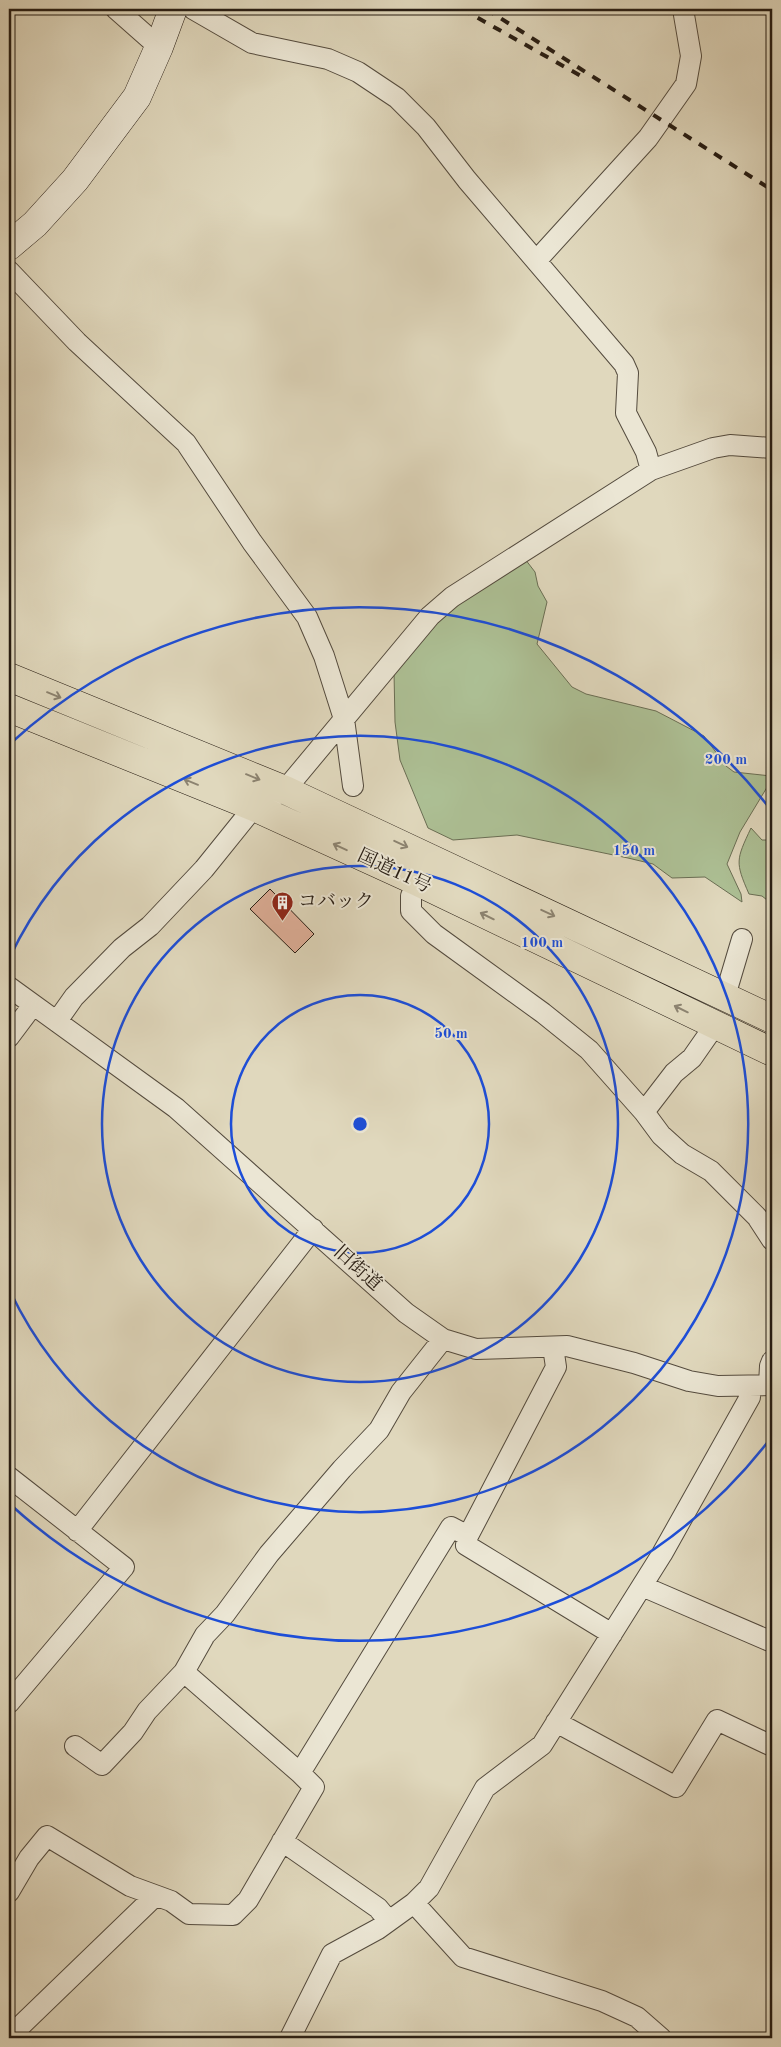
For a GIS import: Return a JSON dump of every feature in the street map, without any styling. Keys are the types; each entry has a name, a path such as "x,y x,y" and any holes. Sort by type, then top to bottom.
{"highway":[{"name":"国道11号","path":"9,677 285,790 772,1019"},
{"name":"国道11号","path":"9,708 254,807 418,882 772,1052"}],"main road":[{"path":"9,246 35,224 75,180 138,97 160,48 173,9"}],"street":[{"path":"116,9 160,48"},
{"path":"194,9 252,43 336,62 358,72 397,98 426,127 467,180 624,364 628,373 626,413 646,452 651,470"},
{"path":"537,260 648,138 686,84 691,56 683,9"},
{"path":"9,271 77,342 186,443 252,542 307,617 324,656 344,719 353,786"},
{"path":"57,1021 74,997 122,948 150,926 204,869 254,807 285,790 332,736 430,616 452,597 651,470 713,448 730,445 772,448"},
{"path":"418,882 411,896 411,911 434,934 543,1013 589,1050 662,1135 682,1154 711,1172 750,1210 772,1240"},
{"path":"725,996 742,939"},
{"name":"旧街道","path":"9,987 176,1108 406,1313 443,1339 476,1349 567,1346 634,1363 689,1381 718,1386 764,1385"},
{"path":"9,1037 33,1005"},
{"path":"644,1112 674,1073 692,1058 715,1025"},
{"path":"77,1530 313,1229"},
{"path":"75,1746 102,1765 133,1732 147,1711 184,1672 206,1635 225,1614 269,1554 342,1469 379,1430 401,1392 443,1339"},
{"path":"553,1347 556,1367 468,1536 466,1544 612,1634"},
{"path":"290,2038 332,1954 378,1929 414,1902 429,1888 485,1788 542,1745 642,1586 750,1397 764,1385 772,1361"},
{"path":"9,1477 124,1567 9,1703"},
{"path":"300,1773 451,1527 468,1536"},
{"path":"642,1586 772,1642"},
{"path":"9,1892 29,1858 47,1836 130,1886 171,1901 189,1914 233,1915 248,1900 314,1787 184,1672"},
{"path":"556,1722 676,1787 717,1720 772,1746"},
{"path":"282,1841 378,1908 388,1920"},
{"path":"9,2038 155,1896"},
{"path":"414,1902 462,1956 602,2001 637,2017 662,2038"}],"green space":[{"path":"525,559 535,572 538,586 547,602 537,644 572,687 586,694 656,711 704,736 726,766 734,772 771,776 769,784 740,832 727,864 741,894 742,902 705,877 672,878 653,864 628,858 517,835 453,840 428,828 400,760 395,722 394,672 450,607"},
{"path":"751,828 762,840 772,840 772,904 762,896 749,894 741,875 740,855"}],"building":[{"name":"コバック","path":"270,889 314,934 295,953 250,909"}],"railway":[{"path":"462,9 581,76"},
{"path":"486,9 772,190"}],"place":[{"name":"コバック","path":"282,921"}]}
